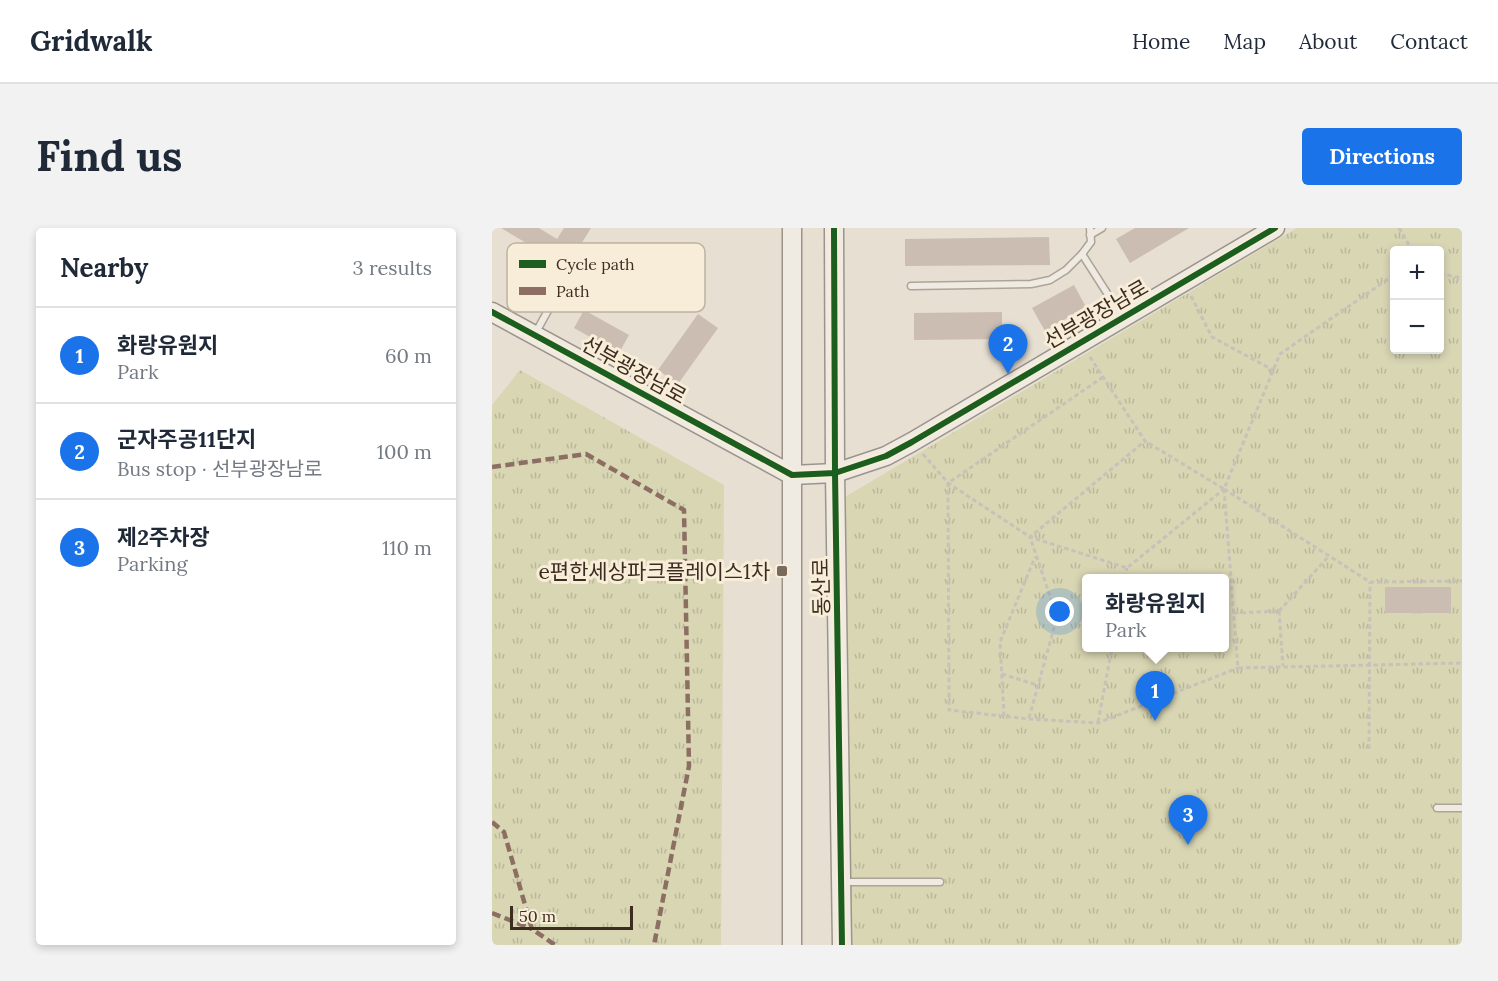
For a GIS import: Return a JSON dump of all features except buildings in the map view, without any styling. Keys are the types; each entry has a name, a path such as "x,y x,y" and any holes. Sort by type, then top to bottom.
{"street":[{"name":"동산로","path":"792,228 792,945"},
{"name":"동산로","path":"834,228 842,945"},
{"name":"선부광장남로","path":"492,312 792,475 835,473 886,456 912,442 1275,228"}],"lane":[{"path":"911,286 1031,284 1050,280 1066,270 1082,254 1091,242 1090,232 1102,228"},
{"path":"1082,254 1122,318"},
{"path":"534,335 547,312"},
{"path":"1437,808 1462,808"},
{"path":"841,882 940,882"}],"path":[{"path":"1399,228 1410,246"},
{"path":"1444,275 1462,278"},
{"path":"1238,668 1224,489 1280,354 1390,278"},
{"path":"1183,282 1212,337 1273,370"},
{"path":"1081,342 1145,441 1370,582 1462,580"},
{"path":"948,483 1103,377"},
{"path":"1029,537 1145,441"},
{"path":"912,442 948,483 1029,537 1127,568"},
{"path":"948,483 949,710 1029,719 1098,723 1238,668 1462,663"},
{"path":"1126,574 1127,568 1224,489"},
{"path":"1029,537 1057,617 1029,719"},
{"path":"1004,716 1000,642 1036,555"},
{"path":"1234,613 1279,611 1329,556"},
{"path":"1369,749 1370,582"},
{"path":"1279,611 1284,667"},
{"path":"1098,723 1111,652"},
{"path":"1002,674 1038,686"}],"green space":[{"path":"1297,228 1462,228 1462,945 850,945 845,497"},
{"path":"520,370 724,485 721,945 492,945 492,405"}],"marked path":[{"path":"492,467 586,454 684,510 689,766 654,945"},
{"path":"492,822 504,832 532,929 555,945"},
{"path":"492,913 532,929"}],"cycle path":[{"path":"834,228 842,945"},
{"path":"492,312 792,475 835,473 886,456 912,442 1275,228"}],"place":[{"name":"군자주공11단지","path":"1008,374"},
{"name":"e편한세상파크플레이스1차","path":"782,571"},
{"name":"화랑유원지","path":"1155,721"},
{"name":"제2주차장","path":"1188,845"}]}
